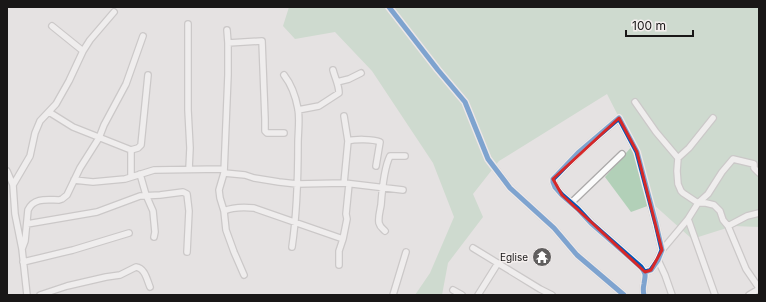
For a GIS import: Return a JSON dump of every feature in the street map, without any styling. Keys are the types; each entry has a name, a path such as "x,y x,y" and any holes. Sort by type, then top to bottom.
{"street":[{"path":"392,8 438,70 465,102 488,159 510,188 554,228 578,255 624,295"},
{"path":"13,185 30,156 40,122 56,104 69,81 83,50 114,12"},
{"path":"188,24 189,169"},
{"path":"52,26 83,50"},
{"path":"227,30 228,75 224,171 219,190 224,211 226,230 244,275"},
{"path":"22,249 25,241 28,210 32,204 41,200 59,200 67,195 80,168 99,138 104,125 126,84 143,36"},
{"path":"228,42 262,41 265,131 267,133 284,133"},
{"path":"298,110 319,106 339,93 340,91 332,70"},
{"path":"337,82 349,79 361,72"},
{"path":"49,112 73,127 99,138 131,150 138,148 141,145 148,75"},
{"path":"284,75 292,88 298,110 297,184 292,247"},
{"path":"635,102 656,132 678,158"},
{"path":"339,265 339,251 347,219 348,141 344,116"},
{"path":"644,295 645,272 636,262 591,223 562,195 555,187 553,182 553,179 578,154 619,118 637,152 662,250"},
{"path":"713,118 689,148 678,158 678,184 683,193 698,203 706,202 714,205 720,212 723,220 728,226 746,268 759,288 749,295"},
{"path":"348,141 366,140 380,142 376,166"},
{"path":"131,150 132,177"},
{"path":"571,203 622,154"},
{"path":"385,231 381,228 379,211 381,206 381,192 388,161 390,156 405,156"},
{"path":"645,272 651,270 658,260 662,250 688,219 698,203 708,194 722,172 733,159 754,164 754,168 759,173"},
{"path":"74,180 93,182 118,180 154,170 189,169 224,171 254,178 297,184 347,184 403,190"},
{"path":"7,172 13,185 16,220 22,249 27,295"},
{"path":"140,174 146,195 153,211 154,237"},
{"path":"27,224 97,212 146,195 183,192 187,194 189,211 187,252"},
{"path":"7,205 14,201"},
{"path":"224,211 246,207 254,208 343,239"},
{"path":"728,226 746,216 759,213"},
{"path":"688,219 715,295"},
{"path":"23,262 73,250 129,233"},
{"path":"473,248 552,295"},
{"path":"393,295 406,252"},
{"path":"658,260 672,295"},
{"path":"478,295 498,263"},
{"path":"40,295 67,286 120,275 136,267 141,268 150,287"},
{"path":"453,290 462,295"}],"highlighted area":[{"path":"619,118 637,152 662,250 651,270 645,272 562,195 553,179"}],"green space":[{"path":"289,7 759,7 759,227 733,226 692,239 653,204 631,212 605,177 633,145 607,94 499,161 473,194 483,217 448,263 442,295 415,295 430,273 454,217 433,163 372,71 335,32 295,39 283,26"}],"cycle path":[{"path":"389,7 465,102 488,159 510,188 554,228 577,255 624,295"},
{"path":"644,295 643,288 645,275 641,267 562,195 555,187 553,182 553,179 578,153 619,118 637,152 662,250 658,260 651,270 645,272"}],"place":[{"name":"Eglise","path":"542,257"}]}
